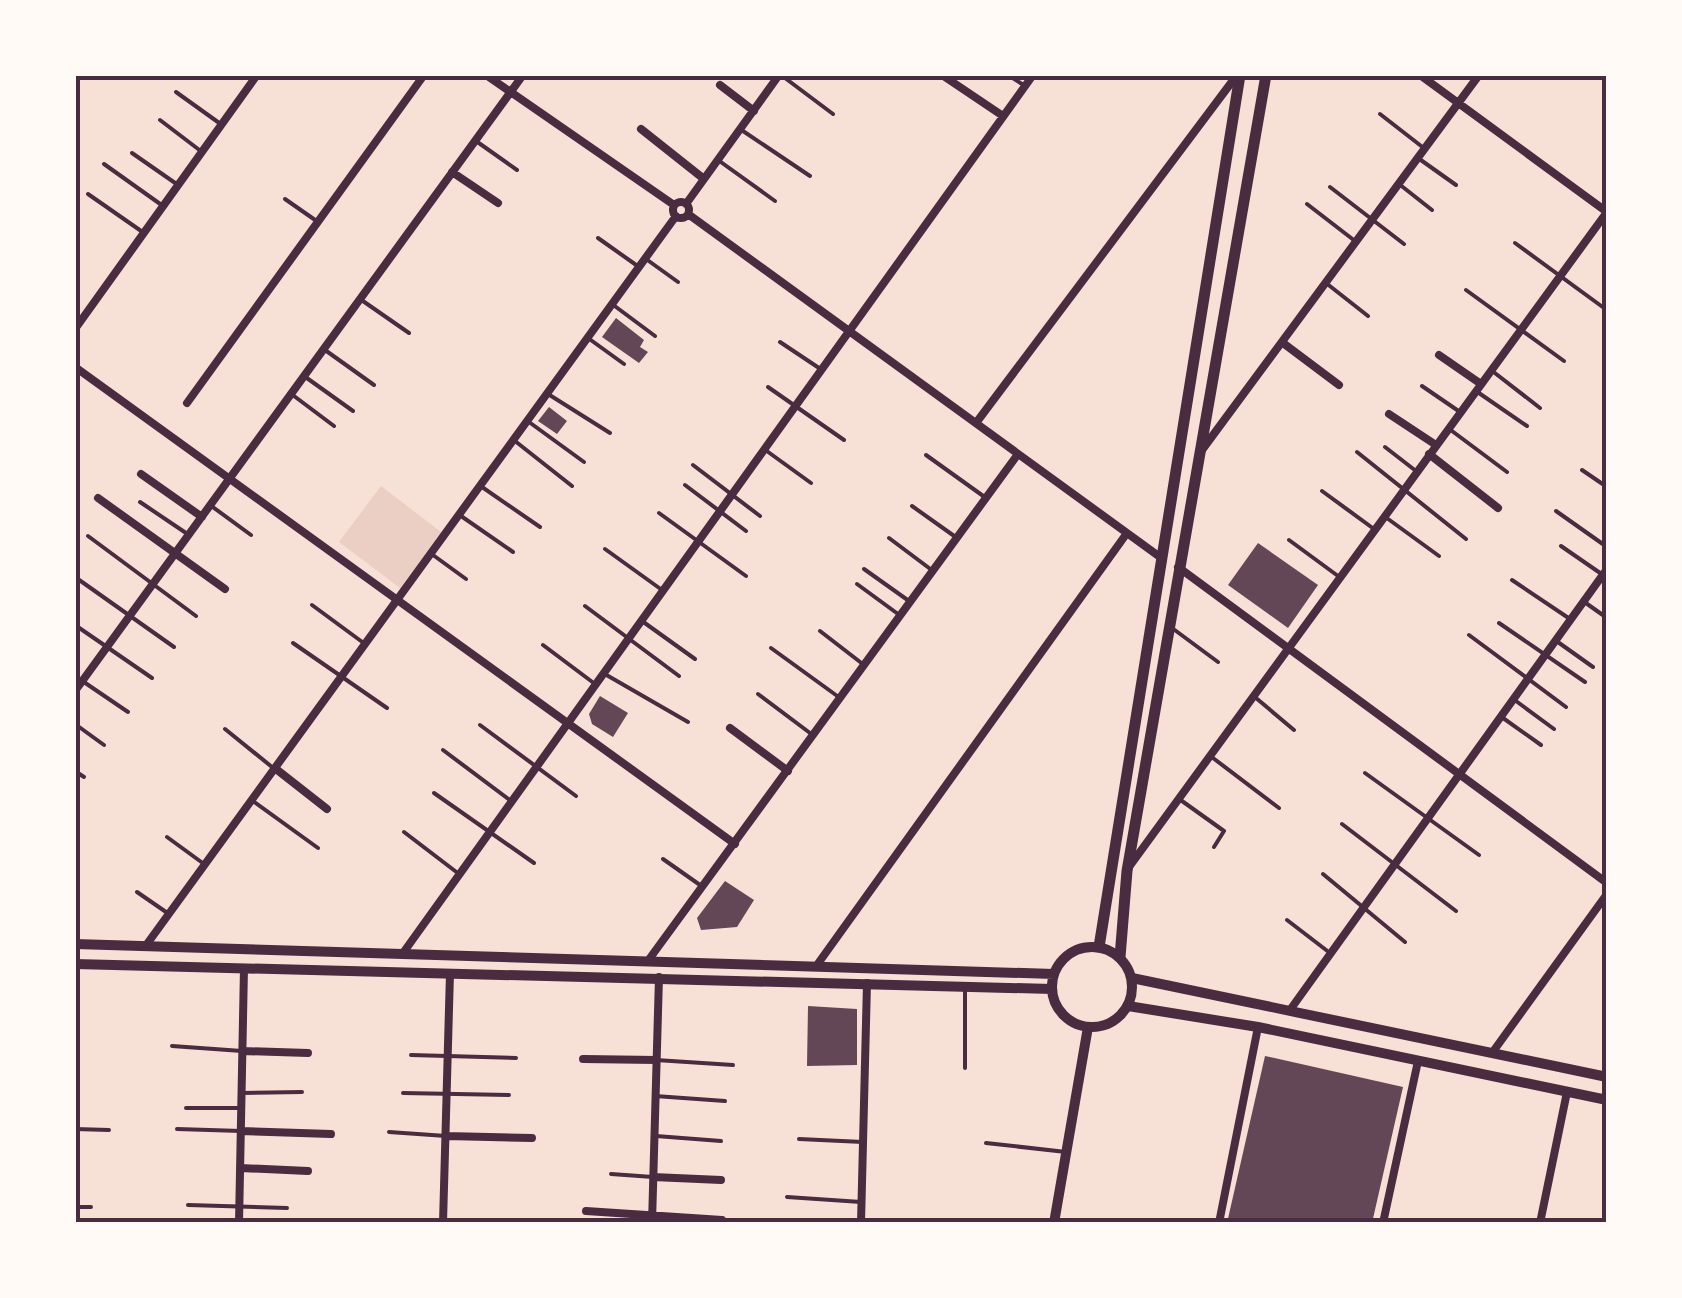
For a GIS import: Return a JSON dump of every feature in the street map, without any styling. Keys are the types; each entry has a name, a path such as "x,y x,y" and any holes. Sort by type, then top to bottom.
{"main road":[{"path":"1098,946 1239,75"},
{"path":"1120,957 1127,870 1266,75"},
{"path":"1160,557 1178,567"}],"street":[{"path":"75,329 257,75"},
{"path":"186,403 424,75"},
{"path":"486,75 674,206 687,209 1160,557"},
{"path":"75,691 79,679 108,646 522,75"},
{"path":"147,944 676,216 687,209 704,179 780,75"},
{"path":"942,75 1004,116"},
{"path":"403,953 1033,75"},
{"path":"976,423 1239,75"},
{"path":"1108,871 1127,870 1607,212 1420,75"},
{"path":"1199,454 1479,75"},
{"path":"720,85 754,110"},
{"path":"641,129 704,179"},
{"path":"452,172 498,203"},
{"path":"674,206 676,216"},
{"path":"1282,343 1339,385"},
{"path":"1439,355 1478,387"},
{"path":"75,367 735,844"},
{"path":"1389,414 1436,445"},
{"path":"650,958 1018,454"},
{"path":"1429,454 1498,508"},
{"path":"140,474 202,516"},
{"path":"98,498 225,589"},
{"path":"817,965 1127,532"},
{"path":"1178,567 1607,883"},
{"path":"1290,1010 1605,572"},
{"path":"730,728 788,771"},
{"path":"276,770 326,809"},
{"path":"1492,1052 1607,894"},
{"path":"75,944 650,958 1054,974"},
{"path":"1098,946 1120,957 1132,978 1128,1006 1112,1022 1088,1027 1067,1019 1052,988 1054,974 1067,956 1098,946"},
{"path":"75,964 1052,988"},
{"path":"239,1223 244,968"},
{"path":"443,1223 450,972"},
{"path":"652,1220 658,976"},
{"path":"1132,978 1607,1076"},
{"path":"861,1223 867,981"},
{"path":"1128,1006 1258,1027 1607,1100"},
{"path":"1054,1223 1088,1027"},
{"path":"1218,1223 1258,1027"},
{"path":"242,1051 308,1054"},
{"path":"583,1059 656,1060"},
{"path":"1383,1223 1418,1060"},
{"path":"1540,1223 1566,1092"},
{"path":"241,1132 331,1134"},
{"path":"446,1136 532,1138"},
{"path":"240,1168 308,1172"},
{"path":"653,1177 721,1180"},
{"path":"586,1210 652,1220 722,1220"}],"lane":[{"path":"780,75 834,114"},
{"path":"1008,75 1025,86"},
{"path":"176,92 222,124"},
{"path":"1380,114 1425,149"},
{"path":"160,120 202,152"},
{"path":"740,129 810,176"},
{"path":"475,140 517,170"},
{"path":"132,153 178,185"},
{"path":"1418,158 1456,185"},
{"path":"718,160 776,201"},
{"path":"104,164 163,206"},
{"path":"1399,184 1432,210"},
{"path":"1330,187 1404,244"},
{"path":"88,194 144,233"},
{"path":"285,199 318,222"},
{"path":"1308,204 1356,242"},
{"path":"598,238 639,267"},
{"path":"1515,243 1604,308"},
{"path":"646,258 678,282"},
{"path":"1326,283 1368,316"},
{"path":"1466,290 1564,361"},
{"path":"360,299 409,333"},
{"path":"612,304 655,336"},
{"path":"588,338 624,364"},
{"path":"780,342 822,370"},
{"path":"324,348 374,385"},
{"path":"1491,370 1540,408"},
{"path":"304,376 353,410"},
{"path":"1422,386 1460,412"},
{"path":"768,387 844,440"},
{"path":"1478,387 1527,426"},
{"path":"291,394 334,426"},
{"path":"548,394 610,433"},
{"path":"528,422 584,462"},
{"path":"1448,428 1507,472"},
{"path":"515,440 572,486"},
{"path":"1385,448 1416,472"},
{"path":"764,449 811,483"},
{"path":"1357,452 1466,540"},
{"path":"926,456 986,498"},
{"path":"693,465 760,516"},
{"path":"1582,470 1607,486"},
{"path":"684,485 746,530"},
{"path":"482,487 540,527"},
{"path":"1322,491 1374,529"},
{"path":"140,502 188,535"},
{"path":"210,505 251,535"},
{"path":"912,506 958,538"},
{"path":"1556,510 1607,547"},
{"path":"659,513 746,576"},
{"path":"461,516 513,552"},
{"path":"1384,516 1438,556"},
{"path":"88,536 196,616"},
{"path":"889,538 933,572"},
{"path":"1289,540 1339,577"},
{"path":"1561,546 1605,572"},
{"path":"605,549 662,591"},
{"path":"433,555 466,579"},
{"path":"864,569 910,602"},
{"path":"75,576 174,646"},
{"path":"1512,580 1570,619"},
{"path":"857,584 901,616"},
{"path":"1584,601 1607,618"},
{"path":"312,605 367,646"},
{"path":"585,606 679,676"},
{"path":"641,620 695,659"},
{"path":"1499,623 1585,682"},
{"path":"75,625 152,678"},
{"path":"1168,625 1218,662"},
{"path":"820,631 865,666"},
{"path":"1469,635 1566,707"},
{"path":"1555,640 1593,666"},
{"path":"293,642 386,708"},
{"path":"543,645 595,684"},
{"path":"771,648 841,699"},
{"path":"603,673 688,722"},
{"path":"79,679 128,712"},
{"path":"758,694 814,736"},
{"path":"1252,695 1294,730"},
{"path":"1512,698 1554,729"},
{"path":"1499,716 1542,745"},
{"path":"75,724 104,745"},
{"path":"480,725 576,796"},
{"path":"225,730 276,770"},
{"path":"444,750 511,801"},
{"path":"1209,755 1279,808"},
{"path":"75,771 84,777"},
{"path":"1365,773 1479,855"},
{"path":"434,792 534,863"},
{"path":"1178,798 1224,832 1214,847"},
{"path":"253,801 318,848"},
{"path":"1342,824 1456,910"},
{"path":"404,832 459,874"},
{"path":"167,837 206,865"},
{"path":"663,859 703,887"},
{"path":"1323,874 1406,942"},
{"path":"137,892 169,914"},
{"path":"1287,920 1330,954"},
{"path":"965,1068 966,985"},
{"path":"172,1046 242,1051"},
{"path":"411,1054 516,1058"},
{"path":"656,1060 733,1064"},
{"path":"242,1093 302,1092"},
{"path":"403,1094 509,1096"},
{"path":"655,1096 726,1101"},
{"path":"186,1108 241,1108"},
{"path":"75,1128 109,1130"},
{"path":"177,1129 241,1132"},
{"path":"389,1132 446,1136"},
{"path":"654,1136 721,1140"},
{"path":"798,1139 863,1142"},
{"path":"986,1142 1066,1152"},
{"path":"612,1174 653,1177"},
{"path":"786,1197 862,1202"},
{"path":"188,1205 288,1208"},
{"path":"75,1208 91,1207"}],"shaded area":[{"path":"381,486 441,532 400,588 339,542"}],"building":[{"path":"616,318 644,340 640,347 648,352 639,363 602,337"},
{"path":"549,407 567,421 557,434 538,421"},
{"path":"1258,543 1318,585 1288,628 1228,585"},
{"path":"600,696 628,713 613,737 592,724 589,714"},
{"path":"725,881 754,900 737,927 701,930 697,918"},
{"path":"808,1006 857,1009 857,1065 807,1066"},
{"path":"1265,1056 1403,1087 1372,1223 1227,1223"}]}
